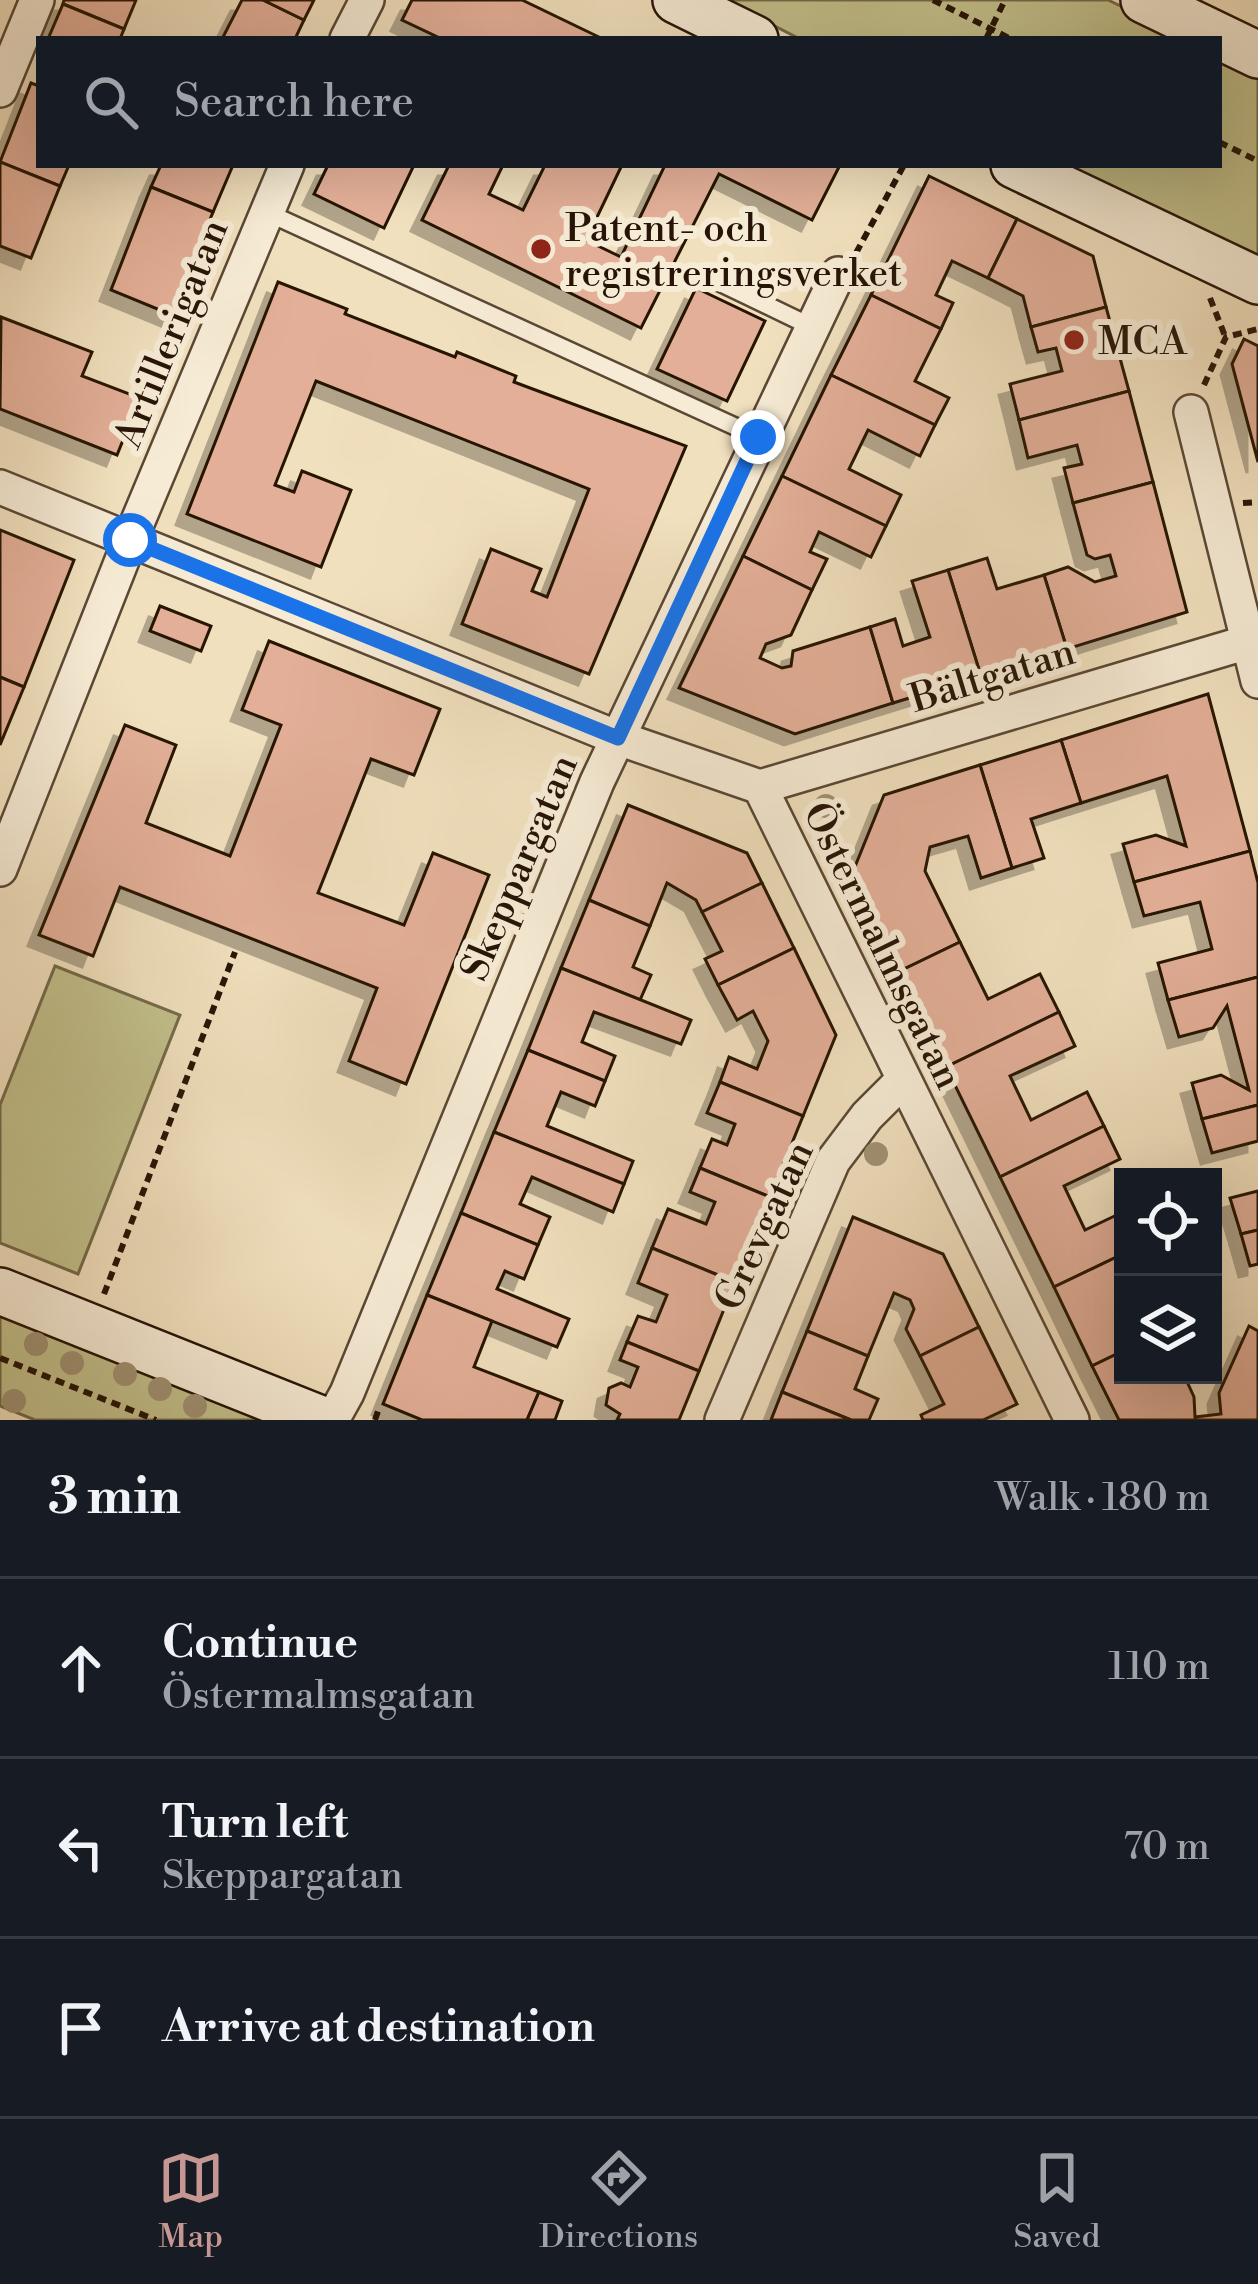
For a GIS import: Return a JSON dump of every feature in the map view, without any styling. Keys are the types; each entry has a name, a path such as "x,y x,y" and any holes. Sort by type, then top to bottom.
{"main road":[{"path":"1144,0 1217,36"},
{"path":"701,6 750,36"},
{"path":"1222,38 1258,56"},
{"path":"1020,168 1258,281"},
{"path":"0,1291 327,1420"}],"street":[{"path":"0,90 37,0"},
{"path":"349,36 367,0"},
{"name":"Artillerigatan","path":"0,869 130,540 286,168"},
{"name":"Skeppargatan","path":"327,1420 347,1394 618,738 838,274"},
{"path":"1191,412 1258,680"},
{"name":"Östermalmsgatan","path":"0,488 618,738 760,788 1072,1420"},
{"name":"Bältgatan","path":"760,788 1248,642"},
{"name":"Grevgatan","path":"722,1420 832,1161 903,1080"}],"lane":[{"path":"265,212 758,437"},
{"path":"704,275 812,327"}],"path":[{"path":"933,0 1005,36"},
{"path":"988,36 1005,0"},
{"path":"1222,143 1258,161"},
{"path":"838,274 863,244 902,168"},
{"path":"1191,412 1226,337 1258,328"},
{"path":"105,1290 235,952"},
{"path":"0,1358 156,1420"}],"shaded area":[{"path":"724,0 1108,0 1183,36 794,36"},
{"path":"1222,55 1258,72 1258,262 1065,168 1222,168"},
{"path":"55,966 180,1015 78,1274 0,1243 0,1105"},
{"path":"0,1308 281,1420 35,1420 0,1406"}],"building":[{"path":"64,0 136,0 124,29 63,4"},
{"path":"242,0 263,0 304,20 296,36 224,36"},
{"path":"263,0 314,0 304,20"},
{"path":"412,0 522,0 597,36 436,36 402,20"},
{"path":"63,4 124,29 121,36 49,36"},
{"path":"31,83 36,85 36,168 68,168 60,186 0,162"},
{"path":"0,162 60,186 31,258 0,246"},
{"path":"160,168 232,168 213,212 151,187"},
{"path":"327,168 413,168 384,228 314,194"},
{"name":"Patent- och registreringsverket","path":"448,168 502,168 489,194 523,210 544,168 621,168 586,240 621,257 664,168 838,168 812,220 719,174 641,328 422,220"},
{"path":"929,176 1017,219 988,278 952,261 936,295 953,303 941,329 871,295"},
{"path":"151,187 213,212 172,315 111,290"},
{"path":"1017,219 1093,256 1106,307 1031,327 1023,296 988,278"},
{"path":"278,282 347,309 345,314 516,376 514,382 686,446 589,674 462,624 491,549 541,569 532,591 547,597 589,489 316,381 275,485 294,492 302,471 351,490 321,567 187,514"},
{"path":"696,288 765,321 727,401 657,369"},
{"path":"871,295 941,329 915,381 949,398 935,425 831,375"},
{"path":"1106,307 1129,391 1019,420 1010,384 1062,371 1056,348 1038,352 1031,327"},
{"path":"1,317 92,352 82,376 140,398 117,455 0,409"},
{"path":"1244,339 1258,346 1258,462 1232,364"},
{"path":"831,375 935,425 920,456 868,430 849,469 901,495 886,526 782,476"},
{"path":"1129,391 1153,482 1073,503 1064,468 1082,464 1077,445 1028,458 1019,420"},
{"path":"782,476 886,526 871,557 819,532 810,552 827,559 812,590 743,556"},
{"path":"1153,482 1187,612 1067,649 1044,575 1068,567 1095,582 1116,576 1110,555 1095,559 1087,555 1073,503"},
{"path":"0,530 74,560 24,687 0,677"},
{"path":"743,556 812,590 791,635 766,644 760,658 782,668 791,666 793,651 870,627 893,703 795,734 679,688"},
{"path":"987,558 997,589 1044,575 1067,649 981,676 948,570"},
{"path":"948,570 981,676 893,703 870,627 895,619 903,646 930,637 912,581"},
{"path":"160,606 211,626 201,651 150,631"},
{"path":"269,641 440,709 414,775 371,759 318,893 404,925 433,853 489,875 406,1084 349,1061 377,988 120,887 93,956 39,935 125,725 176,745 146,823 230,856 281,725 242,710"},
{"path":"0,677 24,687 0,745"},
{"path":"1208,694 1250,851 1134,882 1123,844 1156,835 1186,846 1167,776 1081,803 1061,740"},
{"path":"1061,740 1081,803 1031,819 1044,858 1012,868 980,765"},
{"path":"980,765 1012,868 981,878 968,836 930,847 925,871 960,942 900,971 852,874 884,795"},
{"path":"628,805 747,853 762,883 702,912 696,900 667,883 650,926 589,900"},
{"path":"1250,851 1258,883 1258,977 1168,1000 1158,963 1212,949 1200,902 1144,916 1134,882"},
{"path":"762,883 794,948 718,985 705,959 722,951 702,912"},
{"path":"589,900 650,926 633,967 651,975 640,1000 561,968"},
{"path":"960,942 988,999 1040,974 1059,1012 946,1067 900,971"},
{"path":"794,948 836,1035 803,1116 720,1082 729,1057 757,1069 768,1041 753,1011 737,1020 718,985"},
{"path":"561,968 691,1020 681,1044 594,1012 582,1042 615,1056 605,1081 528,1050"},
{"path":"1258,977 1258,1105 1202,1119 1192,1083 1221,1075 1249,1090 1227,1006 1213,1028 1179,1037 1168,1000"},
{"path":"1059,1012 1075,1046 1010,1076 1031,1120 1087,1092 1104,1126 1000,1177 946,1067"},
{"path":"528,1050 605,1081 595,1106 561,1092 547,1126 633,1161 624,1184 494,1132"},
{"path":"720,1082 803,1116 770,1197 700,1168 712,1139 727,1145 735,1124 707,1113"},
{"path":"1258,1105 1258,1141 1212,1153 1202,1119"},
{"path":"1104,1126 1120,1159 1064,1186 1085,1230 1114,1216 1114,1258 1054,1287 1000,1177"},
{"path":"494,1132 624,1184 613,1212 532,1177 520,1204 550,1217 538,1245 461,1213"},
{"path":"700,1168 770,1197 735,1282 652,1248 668,1209 706,1224 715,1202 690,1192"},
{"path":"1258,1191 1258,1230 1241,1234 1230,1198"},
{"path":"461,1213 538,1245 524,1279 505,1271 497,1289 569,1319 557,1347 427,1295"},
{"path":"853,1217 943,1254 979,1327 920,1356 906,1329 914,1309 910,1300 894,1293 868,1356 807,1331"},
{"path":"1258,1230 1258,1264 1250,1266 1241,1234"},
{"path":"652,1248 735,1282 699,1371 627,1342 638,1316 656,1322 667,1295 638,1283"},
{"path":"1114,1258 1114,1355 1092,1366 1054,1287"},
{"path":"427,1295 492,1321 474,1367 539,1392 527,1420 422,1420 383,1404"},
{"path":"1249,1326 1258,1331 1258,1420 1119,1420 1092,1366 1114,1355 1114,1384 1188,1384 1195,1417 1221,1414 1219,1393"},
{"path":"979,1327 1017,1404 983,1420 923,1420 921,1415 944,1404 920,1356"},
{"path":"807,1331 868,1356 855,1389 878,1399 869,1420 851,1420 782,1392"},
{"path":"627,1342 699,1371 679,1420 617,1420 620,1414 606,1405 609,1388 621,1383 630,1387 638,1367 620,1360"},
{"path":"539,1392 562,1401 555,1420 527,1420"},
{"path":"782,1392 851,1420 771,1420"}],"place":[{"name":"Patent- och registreringsverket","path":"541,249"},
{"name":"MCA","path":"1074,340"}],"route":[{"path":"130,540 618,738 758,437"}]}
